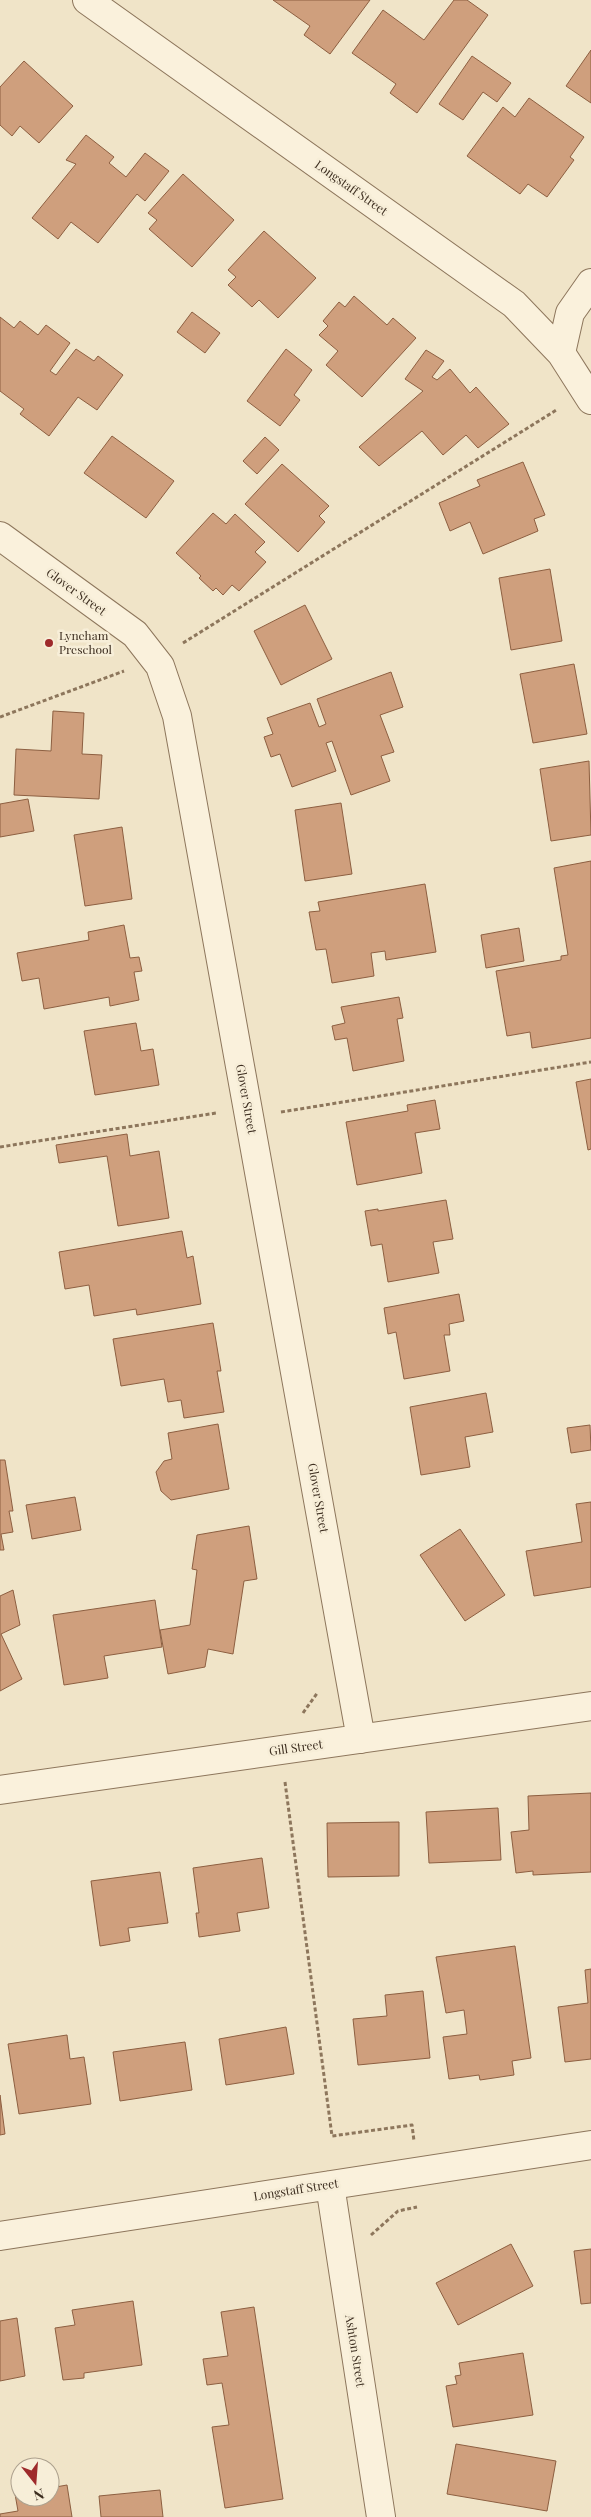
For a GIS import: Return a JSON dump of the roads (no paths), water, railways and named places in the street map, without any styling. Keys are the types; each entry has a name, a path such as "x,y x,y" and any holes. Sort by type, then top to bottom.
{"street":[{"name":"Longstaff Street","path":"87,0 514,304 561,353 589,396"},
{"path":"561,353 570,313 591,283"},
{"name":"Glover Street","path":"0,536 135,634 160,666 177,716 361,1739"},
{"name":"Gill Street","path":"0,1790 591,1706"},
{"name":"Longstaff Street","path":"0,2236 591,2145"},
{"name":"Ashton Street","path":"330,2185 381,2517"}],"place":[{"name":"Lyneham Preschool","path":"49,643"}]}
